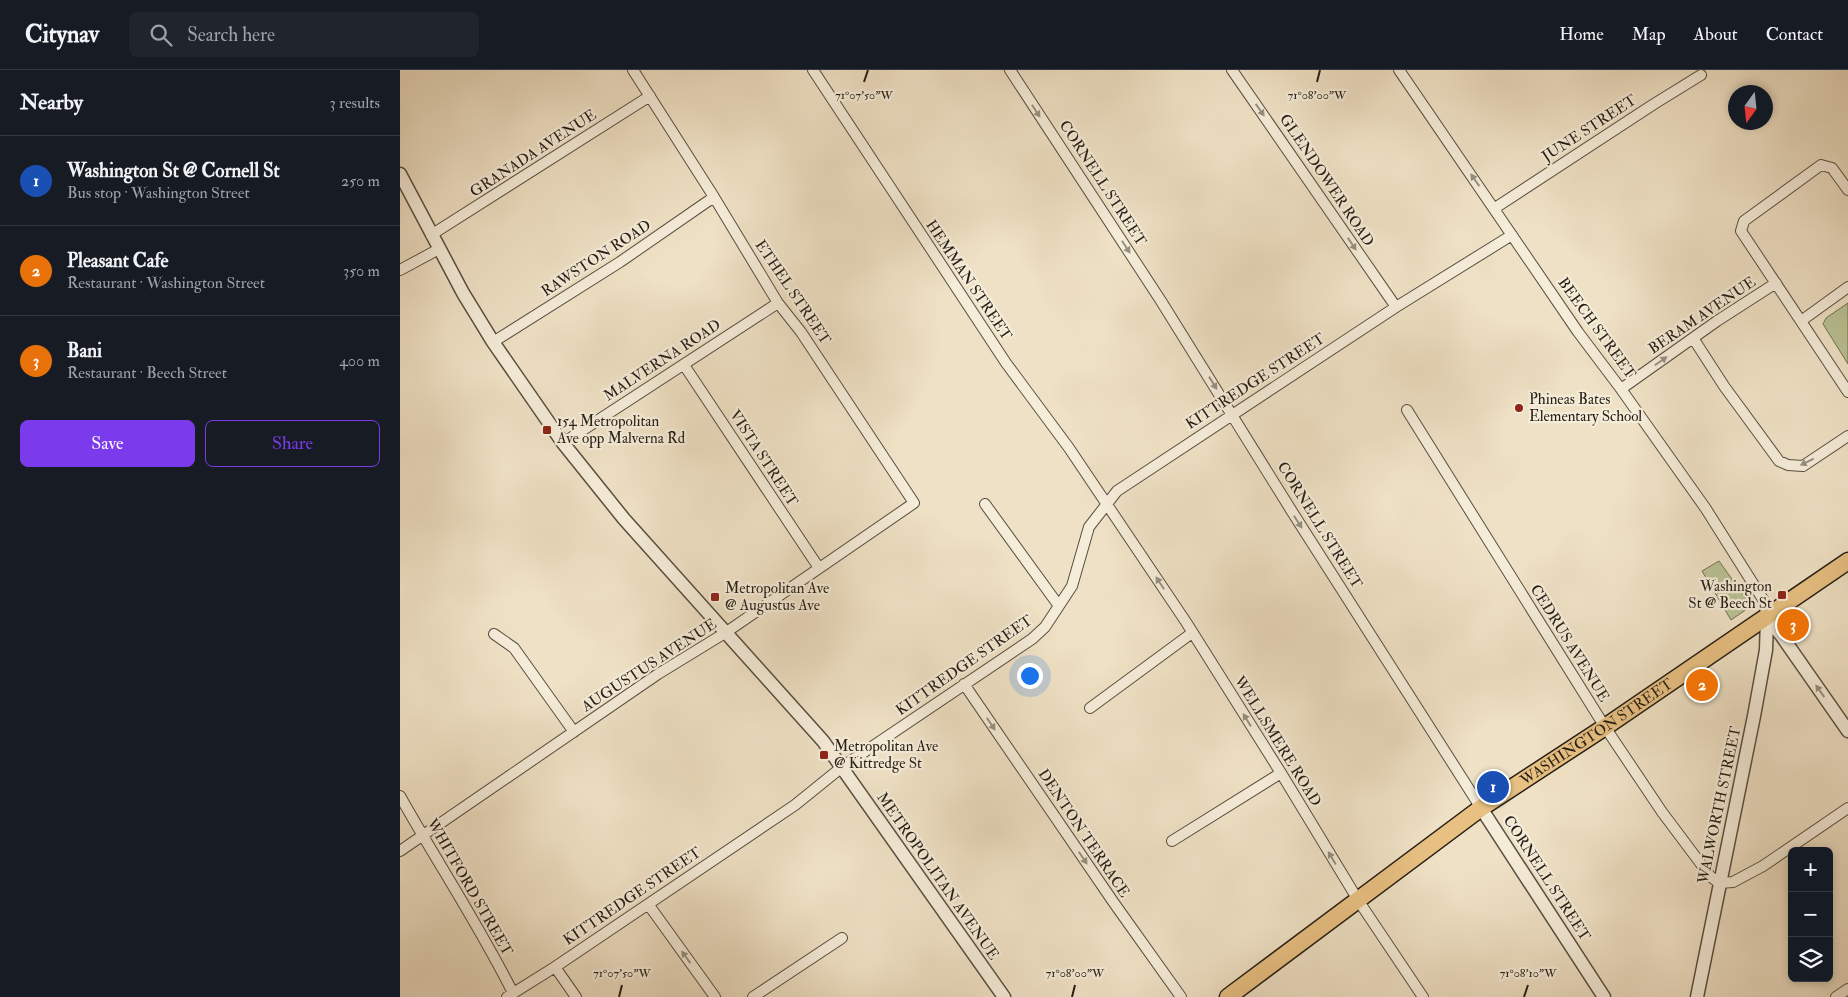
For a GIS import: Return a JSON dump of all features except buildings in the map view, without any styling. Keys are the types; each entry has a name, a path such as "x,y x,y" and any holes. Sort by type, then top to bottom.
{"main road":[{"name":"WASHINGTON STREET","path":"1234,995 1481,808 1605,728 1848,561"}],"street":[{"name":"ETHEL STREET","path":"633,70 714,197 778,303 801,332 914,504"},
{"name":"HEMMAN STREET","path":"813,70 1000,355 1069,448 1106,502"},
{"name":"CORNELL STREET","path":"1010,70 1156,293 1291,510 1604,997"},
{"name":"GLENDOWER ROAD","path":"1232,70 1396,307"},
{"name":"BEECH STREET","path":"1399,70 1578,332 1621,389 1716,526 1764,601 1767,618 1848,731"},
{"name":"JUNE STREET","path":"1495,208 1647,108 1701,75"},
{"name":"GRANADA AVENUE","path":"431,235 650,96"},
{"path":"1848,190 1832,168 1821,166 1744,221 1741,231 1848,392"},
{"name":"METROPOLITAN AVENUE","path":"400,174 463,294 493,342 563,443 624,519 823,741 1004,997"},
{"name":"RAWSTON ROAD","path":"493,342 620,262 714,197"},
{"name":"KITTREDGE STREET","path":"510,995 555,967 795,805 842,767 1032,639 1045,627 1072,586 1089,526 1106,502 1117,491 1396,307 1512,235"},
{"path":"400,269 439,249"},
{"name":"BERAM AVENUE","path":"1621,389 1776,283"},
{"path":"1801,321 1848,287"},
{"name":"MALVERNA ROAD","path":"563,443 778,303"},
{"path":"1693,338 1724,386 1779,461 1788,465 1803,466 1848,436"},
{"name":"VISTA STREET","path":"684,365 818,568"},
{"name":"CEDRUS AVENUE","path":"1407,410 1605,728 1667,820 1706,871 1719,883"},
{"name":"WELLSMERE ROAD","path":"1106,502 1281,773 1358,900 1423,997"},
{"name":"AUGUSTUS AVENUE","path":"400,851 658,674 725,632 914,504"},
{"path":"985,504 1059,606"},
{"name":"WALWORTH STREET","path":"1697,997 1754,716 1766,650 1767,618"},
{"path":"1090,708 1192,633"},
{"path":"494,634 514,648 574,732"},
{"name":"DENTON TERRACE","path":"964,684 1114,903 1181,997"},
{"path":"1172,841 1281,773"},
{"name":"WHITFORD STREET","path":"400,796 464,904 510,995"},
{"path":"1719,883 1733,882 1763,866 1848,808"},
{"path":"648,904 715,997"},
{"path":"753,997 842,938"},
{"path":"555,967 576,997"},
{"path":"1836,997 1848,989"}],"green space":[{"path":"1848,303 1848,364 1823,324 1826,318"},
{"path":"1719,561 1749,603 1747,609 1731,620 1702,571"}],"place":[{"name":"Phineas Bates Elementary School","path":"1519,408"},
{"name":"154 Metropolitan Ave opp Malverna Rd","path":"547,430"},
{"name":"Washington St @ Beech St","path":"1782,595"},
{"name":"Metropolitan Ave @ Augustus Ave","path":"715,597"},
{"name":"Bani","path":"1793,625"},
{"name":"Pleasant Cafe","path":"1702,685"},
{"name":"Metropolitan Ave @ Kittredge St","path":"824,755"},
{"name":"Washington St @ Cornell St","path":"1493,787"}]}
